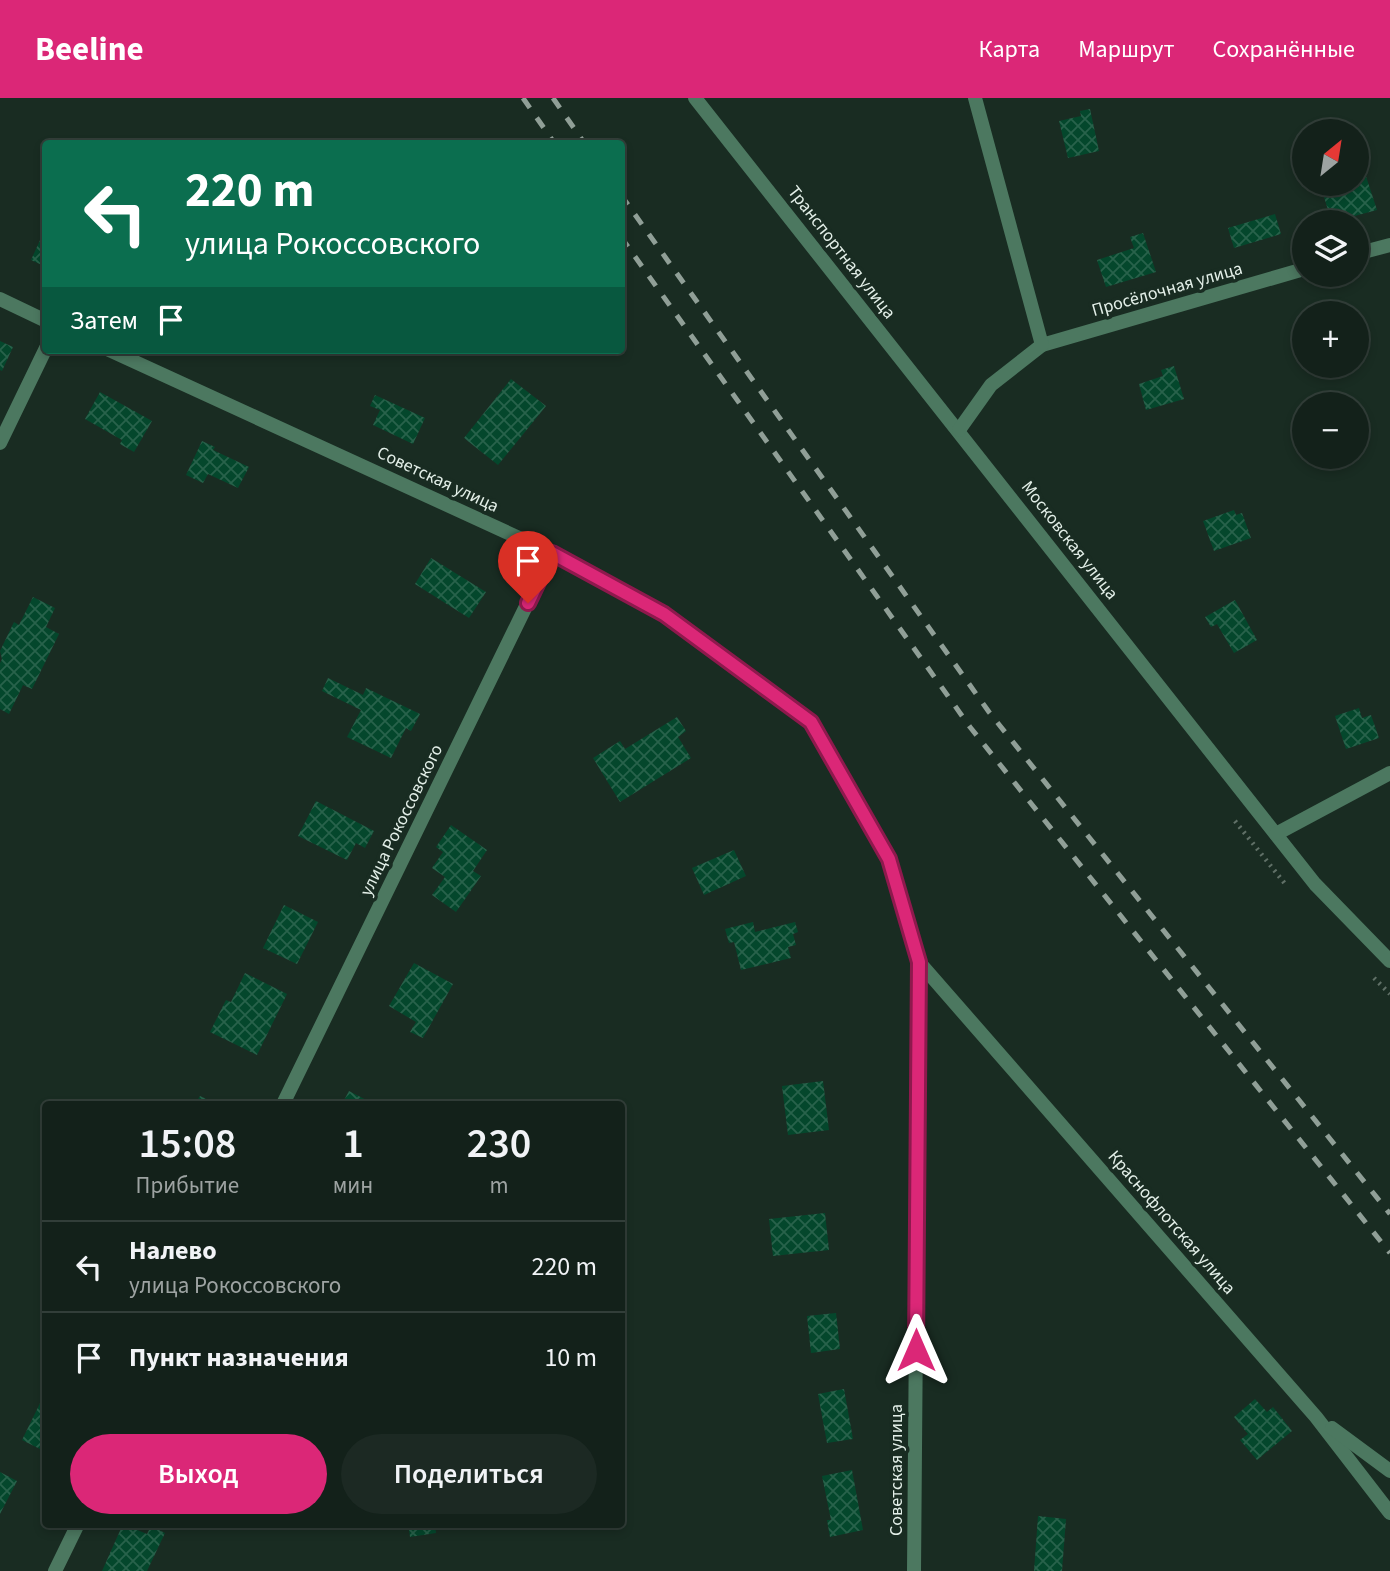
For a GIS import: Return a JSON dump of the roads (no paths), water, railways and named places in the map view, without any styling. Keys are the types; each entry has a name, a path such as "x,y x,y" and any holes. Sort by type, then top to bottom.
{"street":[{"name":"Транспортная улица","path":"695,98 959,430"},
{"path":"959,430 991,386 1042,345 975,98"},
{"path":"1369,251 1390,245"},
{"name":"Просёлочная улица","path":"1042,345 1292,273"},
{"path":"0,299 42,319"},
{"path":"0,443 43,354"},
{"name":"Советская улица","path":"118,354 552,553 664,614 811,722 889,859 919,962 914,1571"},
{"name":"Московская улица","path":"959,430 1315,884 1390,961"},
{"name":"улица Рокоссовского","path":"284,1101 552,553"},
{"path":"1276,834 1390,773"},
{"name":"Краснофлотская улица","path":"919,962 1316,1417 1390,1513"},
{"path":"1316,1417 1390,1471"},
{"path":"55,1571 76,1528"}],"railway":[{"path":"523,98 552,140"},
{"path":"553,98 582,140"},
{"path":"625,201 989,712 1390,1214"},
{"path":"625,243 970,727 1390,1253"}]}
